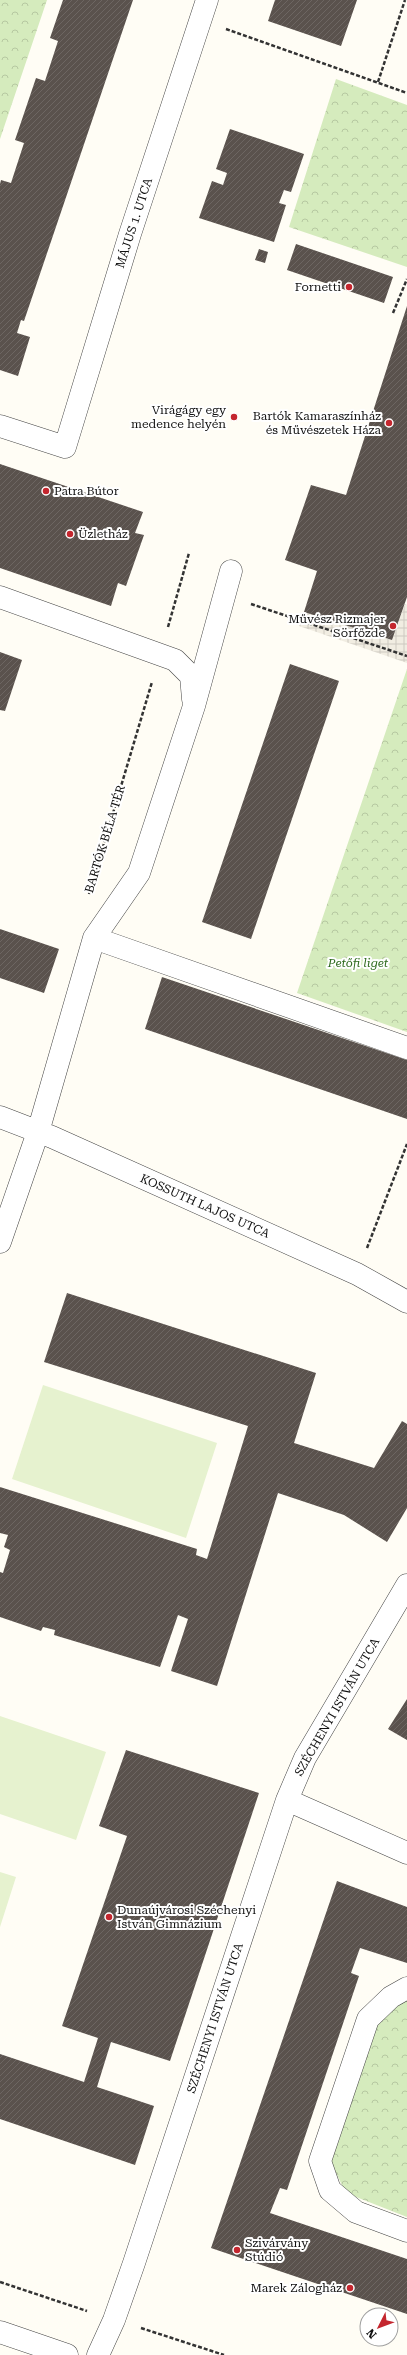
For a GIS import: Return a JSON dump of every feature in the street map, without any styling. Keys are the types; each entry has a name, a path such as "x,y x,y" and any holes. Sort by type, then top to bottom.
{"street":[{"name":"MÁJUS 1. UTCA","path":"0,426 65,447 130,234 207,0"},
{"path":"0,1242 38,1132 94,938 139,873 194,706 231,571"},
{"path":"0,597 176,660 191,676 194,706"},
{"path":"94,938 407,1048"},
{"name":"KOSSUTH LAJOS UTCA","path":"0,1117 38,1132 357,1274 407,1302"},
{"name":"SZÉCHENYI ISTVÁN UTCA","path":"98,2355 114,2320 134,2263 287,1800 305,1758 407,1585"},
{"path":"287,1800 407,1853"},
{"path":"407,1988 391,1997 368,2019 320,2161 330,2190 356,2212 407,2231"},
{"path":"0,2332 67,2355"}],"path":[{"path":"378,82 405,0"},
{"path":"226,29 407,93"},
{"path":"392,313 407,279"},
{"name":"BARTÓK BÉLA TÉR","path":"88,896 189,553"},
{"path":"224,595 407,656"},
{"path":"357,1274 407,1144"}],"green space":[{"path":"0,0 47,0 0,139"},
{"path":"336,79 407,105 407,267 289,227"},
{"name":"Petőfi liget","path":"407,669 407,1032 297,993"},
{"path":"43,1385 217,1443 186,1538 12,1479"},
{"path":"0,1716 106,1752 76,1840 0,1814"},
{"path":"0,1872 16,1877 0,1927"},
{"path":"407,1997 407,2217 346,2193 331,2163 380,2017"}],"shaded area":[{"path":"405,604 407,605 407,663 299,626 304,612 392,640"}],"building":[{"path":"63,0 133,0 24,321 21,320 17,333 30,337 18,376 0,370 0,184 1,180 11,183 24,143 15,140 36,78 45,81 58,41 50,38"},
{"path":"275,0 357,0 341,46 268,21"},
{"path":"230,129 304,154 291,192 284,190 279,203 286,205 274,242 199,218 212,181 223,185 227,173 216,169"},
{"path":"296,244 393,277 384,303 287,270"},
{"path":"259,249 268,252 265,263 255,260"},
{"name":"Bartók Kamaraszínház és Művészetek Háza","path":"407,306 407,597 392,640 304,612 317,571 285,560 311,485 346,495"},
{"name":"Üzletház","path":"0,464 143,512 135,533 144,535 126,586 118,583 111,606 0,568"},
{"path":"0,652 22,660 5,711 0,710"},
{"path":"290,664 339,681 251,939 202,922"},
{"path":"0,929 59,949 44,993 0,978"},
{"path":"162,977 407,1060 407,1119 145,1029"},
{"path":"67,1293 316,1373 294,1443 374,1468 402,1421 407,1424 407,1508 387,1542 344,1515 278,1493 217,1686 171,1671 188,1619 178,1615 160,1667 54,1635 55,1630 43,1627 41,1631 0,1617 0,1572 3,1573 10,1550 4,1547 8,1535 0,1533 0,1487 197,1549 196,1555 207,1559 248,1426 44,1362"},
{"path":"407,1699 407,1740 388,1729"},
{"path":"126,1750 259,1793 170,2061 111,2042 97,2087 154,2106 135,2165 0,2119 0,2054 84,2082 98,2038 62,2026 127,1836 99,1826"},
{"path":"337,1881 407,1907 407,1963 360,1948 351,1973 359,1976 287,2190 280,2188 270,2213 407,2259 407,2314 399,2311 399,2307 386,2307 211,2248"}],"place":[{"name":"Fornetti","path":"349,287"},
{"name":"Virágágy egy medence helyén","path":"234,417"},
{"name":"Bartók Kamaraszínház és Művészetek Háza","path":"389,423"},
{"name":"Patra Bútor","path":"46,491"},
{"name":"Üzletház","path":"70,534"},
{"name":"Művész Rizmajer Sörfőzde","path":"393,626"},
{"name":"Dunaújvárosi Széchenyi István Gimnázium","path":"109,1917"},
{"name":"Szivárvány Stúdió","path":"237,2250"},
{"name":"Marek Zálogház","path":"350,2288"}]}
